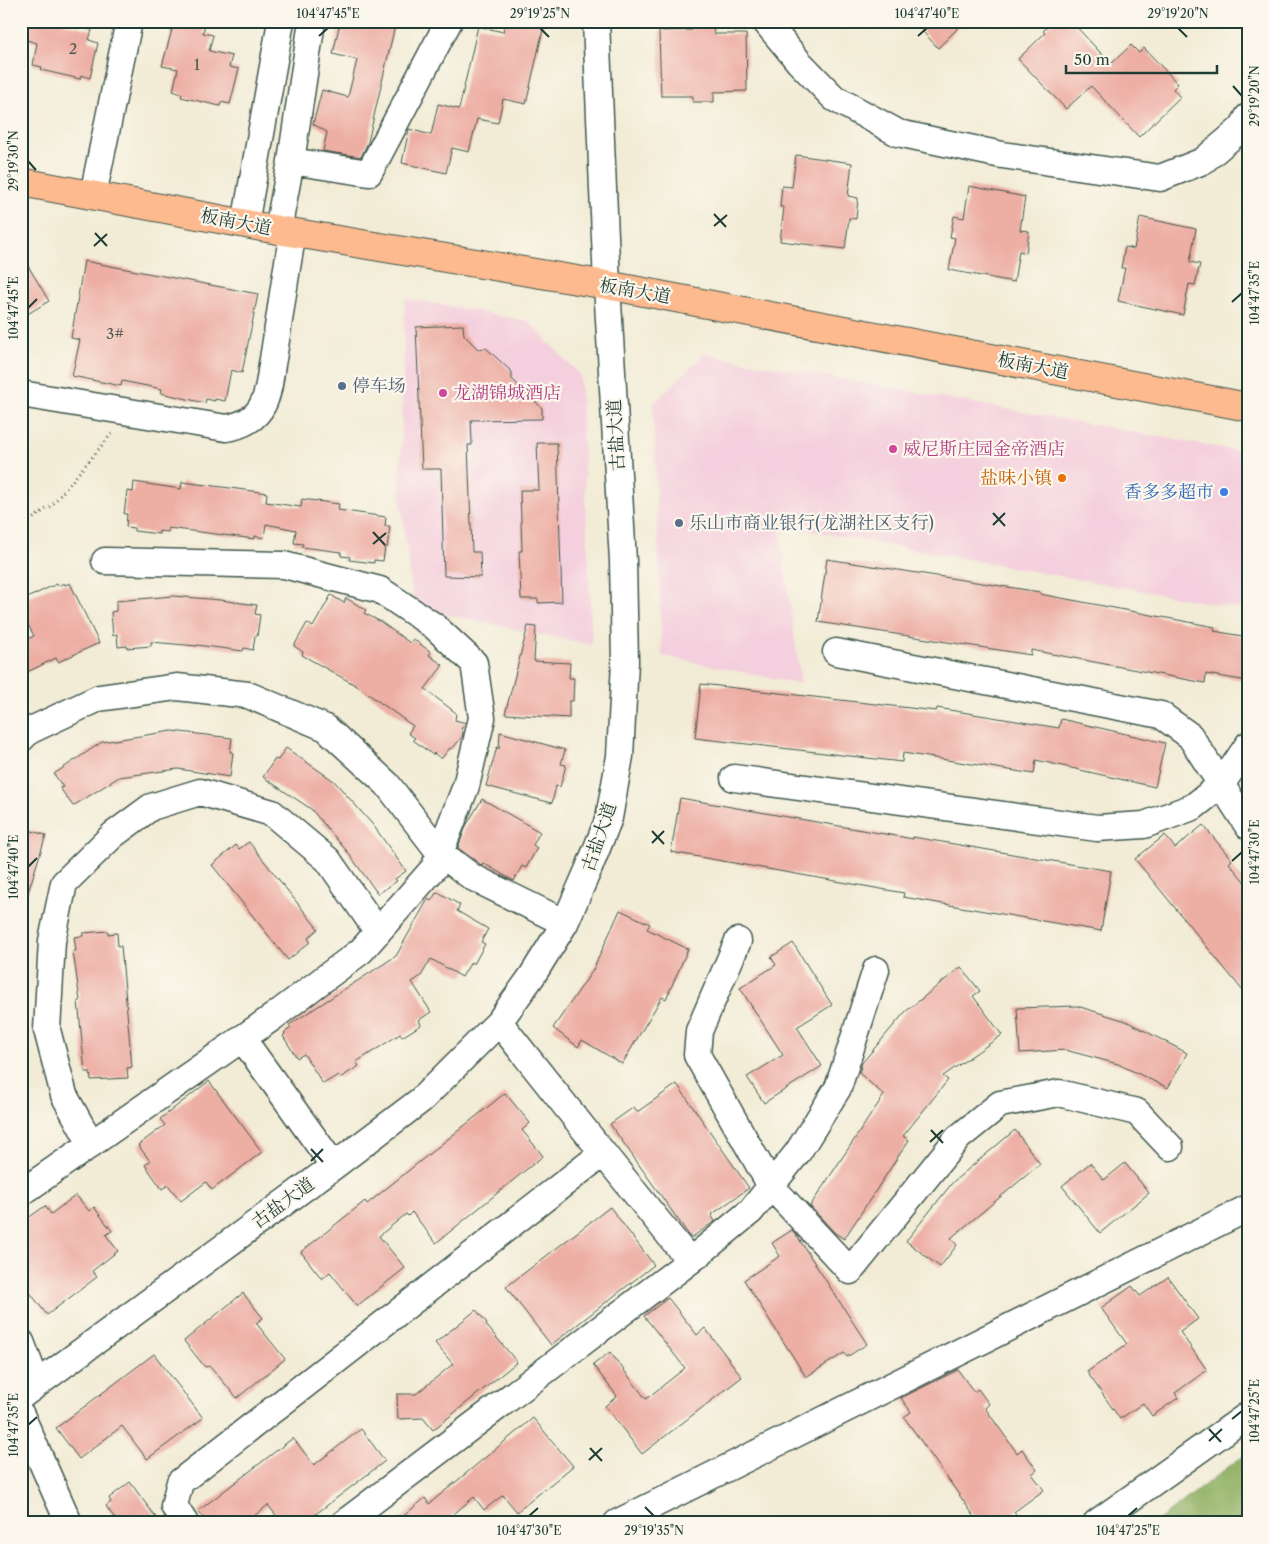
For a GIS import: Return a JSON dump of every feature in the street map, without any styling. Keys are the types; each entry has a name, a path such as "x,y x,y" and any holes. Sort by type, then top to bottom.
{"main road":[{"name":"板南大道","path":"21,182 285,232 607,285 1248,407"}],"street":[{"path":"93,195 129,21"},
{"path":"245,224 282,21"},
{"path":"21,394 226,428 237,426 258,413 267,396 279,323 285,276 285,232 291,161 312,21"},
{"path":"291,161 369,172 449,21"},
{"name":"古盐大道","path":"29,1390 421,1100 499,1022 532,976 565,923 609,818 621,747 625,662 623,560 607,285 596,21"},
{"path":"765,21 799,62 834,98 898,133 1002,155 1160,178 1203,161 1242,128 1248,117"},
{"path":"21,1193 362,951 434,868 466,786 482,718 474,663 434,626 380,590 284,565 105,561"},
{"path":"836,652 1161,715 1190,736 1248,826"},
{"path":"21,739 29,731 99,698 177,687 248,695 326,728 387,784 440,853 472,877 565,923"},
{"path":"734,778 1096,828 1144,825 1193,808 1221,785 1248,745"},
{"path":"91,1144 64,1095 46,1030 52,941 64,883 121,830 151,807 200,792 272,813 328,860 378,932"},
{"path":"738,941 699,1031 698,1056 771,1186 850,1271 958,1138 1000,1104 1059,1093 1137,1112 1170,1147"},
{"path":"344,1523 690,1261 751,1211 798,1152 838,1088 876,970"},
{"path":"499,1022 690,1261"},
{"path":"242,1038 334,1166"},
{"path":"185,1523 174,1506 180,1482 603,1153"},
{"path":"617,1523 1248,1208"},
{"path":"21,1342 29,1390"},
{"path":"21,1415 69,1523"},
{"path":"1096,1523 1248,1415"}],"path":[{"path":"21,527 52,505 130,412"}],"shaded area":[{"path":"405,298 528,321 580,375 592,645 414,608 400,494"},
{"path":"704,354 1248,453 1248,610 779,525 801,684 662,656 653,404"}],"green space":[{"path":"1248,1452 1248,1523 1155,1523"}],"building":[{"path":"27,21 64,21 64,23 92,30 89,40 98,43 90,78 81,75 80,79 41,70 42,67 33,65 37,43 23,39"},
{"path":"182,21 205,24 203,33 213,35 209,51 232,56 229,67 239,69 230,104 221,102 220,106 181,97 182,94 173,91 178,69 162,66 173,26 181,28"},
{"path":"353,21 396,21 368,142 361,157 323,151 327,132 313,124 322,90 348,97 357,60 333,54 340,22 352,25"},
{"path":"505,21 545,21 526,104 503,99 498,123 477,119 469,152 452,148 446,173 402,163 409,129 431,135 438,104 459,109 478,26 503,32"},
{"path":"913,21 965,21 938,48"},
{"path":"1054,21 1071,21 1111,64 1131,45 1139,53 1144,48 1178,84 1173,89 1180,97 1139,137 1091,86 1066,109 1018,59 1045,33 1043,31"},
{"path":"713,25 714,34 746,34 747,91 714,92 714,102 693,102 693,96 661,96 659,31 693,30 692,26"},
{"path":"796,155 852,163 848,196 858,198 856,219 849,218 845,249 780,241 784,207 780,207 782,186 792,187"},
{"path":"969,186 1025,197 1020,230 1029,231 1026,253 1019,251 1014,282 949,270 955,238 950,237 954,216 964,218"},
{"path":"1140,217 1196,229 1190,262 1200,264 1195,285 1189,284 1183,315 1118,301 1125,268 1121,268 1125,247 1134,249"},
{"path":"21,254 49,301 21,318"},
{"path":"84,261 258,294 242,373 231,370 225,401 206,399 205,403 161,393 162,389 122,381 121,386 72,376 80,340 71,338"},
{"path":"463,325 464,335 478,349 486,348 512,372 512,379 542,408 542,419 471,420 472,445 468,445 472,552 480,552 481,577 444,576 441,469 422,469 416,327"},
{"path":"537,443 557,443 562,602 538,603 538,599 521,599 519,551 522,551 520,490 539,490"},
{"path":"134,482 181,489 182,482 267,493 266,502 301,507 302,499 339,504 338,510 386,517 385,526 390,526 387,548 385,547 383,561 374,560 374,563 349,560 350,557 341,556 341,552 302,547 303,544 294,543 296,530 266,524 264,538 255,536 255,539 168,528 168,532 159,531 159,534 134,531 134,528 126,527 127,514 124,514 127,491 133,492"},
{"path":"827,559 1040,592 1040,594 1215,627 1214,631 1248,637 1248,681 1206,674 1205,683 1031,650 1031,655 818,622"},
{"path":"64,583 65,585 70,583 99,643 58,662 56,658 21,675 21,642 34,636 21,611 21,603 50,587"},
{"path":"331,595 344,603 346,598 366,610 364,613 381,622 410,643 413,639 431,652 429,655 443,665 425,689 456,713 455,720 466,723 461,729 463,731 462,737 441,759 413,740 415,738 408,733 413,726 357,686 302,655 303,652 294,646 307,623 313,627"},
{"path":"173,596 257,605 255,614 260,615 253,650 244,648 243,651 151,642 151,646 118,647 117,634 113,636 111,612 116,611 116,601"},
{"path":"528,626 536,627 534,661 570,663 569,678 574,678 573,701 569,701 569,718 505,714"},
{"path":"701,684 936,711 937,708 1059,728 1061,719 1165,743 1155,787 1036,760 1034,774 903,753 902,762 695,738"},
{"path":"172,731 232,738 230,752 233,752 230,777 178,769 119,777 73,806 60,788 63,787 54,774 102,742"},
{"path":"500,732 565,750 561,764 566,765 560,787 556,786 552,803 486,786 497,747 499,749"},
{"path":"286,748 334,781 373,825 406,871 395,879 397,881 378,894 346,850 311,809 263,777 275,759 278,760"},
{"path":"680,798 913,839 913,837 1111,871 1101,931 903,897 904,893 671,852"},
{"path":"482,799 540,832 533,845 537,848 526,868 522,866 514,881 483,863 481,865 458,848 466,826"},
{"path":"1203,825 1232,860 1229,863 1248,886 1248,931 1241,937 1248,945 1248,997 1135,859 1165,835 1175,848"},
{"path":"21,828 46,835 25,902 21,902"},
{"path":"249,842 318,929 308,938 310,942 288,960 212,865 236,845 239,849"},
{"path":"438,892 460,905 457,911 488,929 481,942 485,944 474,964 471,962 462,977 431,959 421,976 412,982 431,1012 419,1020 421,1025 402,1037 400,1034 356,1062 359,1066 340,1078 338,1075 323,1084 304,1054 297,1058 283,1036 284,1033 291,1028 289,1025 396,956 428,899 431,901"},
{"path":"620,910 650,924 647,929 688,949 666,999 662,997 622,1064 582,1040 578,1047 553,1028 593,970"},
{"path":"108,931 108,934 117,933 118,946 121,946 132,1067 127,1068 128,1078 91,1080 90,1072 85,1072 78,1001 80,1001 73,951 76,951 74,937 83,936 83,933"},
{"path":"793,943 832,1005 797,1027 822,1066 764,1103 747,1077 783,1055 740,988 776,965 771,957"},
{"path":"961,967 980,991 973,996 1002,1035 943,1076 948,1080 903,1136 909,1140 844,1239 835,1233 810,1206 884,1095 859,1073 862,1063 905,1012"},
{"path":"1077,1006 1126,1021 1187,1053 1168,1088 1118,1064 1065,1050 1020,1053 1017,1008"},
{"path":"209,1081 262,1152 212,1190 206,1182 181,1201 168,1185 162,1189 145,1165 150,1161 138,1145 165,1125 160,1119"},
{"path":"677,1084 749,1188 711,1215 715,1221 691,1238 610,1124 634,1107 637,1112"},
{"path":"505,1093 530,1123 522,1130 543,1156 436,1243 412,1212 408,1216 406,1214 379,1236 405,1268 357,1306 330,1272 322,1279 301,1252 365,1201 367,1204"},
{"path":"1015,1130 1040,1164 951,1238 957,1245 940,1267 906,1241 953,1182"},
{"path":"1090,1163 1104,1180 1125,1163 1149,1193 1100,1233 1062,1186"},
{"path":"76,1195 89,1211 94,1207 112,1231 106,1235 118,1251 92,1271 97,1277 47,1315 25,1286 29,1283 21,1272 21,1223 45,1206 51,1214"},
{"path":"610,1207 654,1265 551,1345 506,1287"},
{"path":"792,1230 867,1344 847,1357 844,1353 806,1377 744,1280 780,1256 772,1243"},
{"path":"1168,1277 1198,1319 1180,1332 1207,1370 1175,1393 1178,1398 1152,1416 1143,1403 1120,1419 1087,1372 1127,1344 1101,1308 1132,1286 1140,1296"},
{"path":"243,1293 263,1318 256,1323 285,1359 237,1398 210,1366 205,1367 184,1341"},
{"path":"668,1298 697,1335 705,1328 742,1377 642,1454 605,1406 617,1396 593,1365 610,1352 646,1399 685,1368 644,1316"},
{"path":"476,1310 517,1362 433,1430 423,1418 398,1419 397,1394 416,1394 453,1364 435,1343"},
{"path":"154,1354 203,1418 147,1459 122,1426 79,1459 56,1428"},
{"path":"958,1370 974,1392 978,1389 989,1404 985,1408 1017,1453 1022,1449 1037,1470 1032,1474 1044,1490 1014,1512 1021,1523 979,1523 904,1417 911,1412 901,1398"},
{"path":"533,1418 573,1466 517,1512 503,1495 484,1510 474,1497 443,1523 395,1523 425,1498 429,1504"},
{"path":"361,1429 385,1461 304,1523 282,1523 268,1505 245,1523 207,1523 198,1511 293,1438 314,1465"},
{"path":"130,1482 160,1523 118,1523 106,1506 111,1502 109,1498"}],"place":[{"name":"停车场","path":"342,386"},
{"name":"龙湖锦城酒店","path":"443,393"},
{"name":"威尼斯庄园金帝酒店","path":"893,449"},
{"name":"盐味小镇","path":"1062,478"},
{"name":"香多多超市","path":"1224,492"},
{"name":"乐山市商业银行(龙湖社区支行)","path":"679,523"}]}
